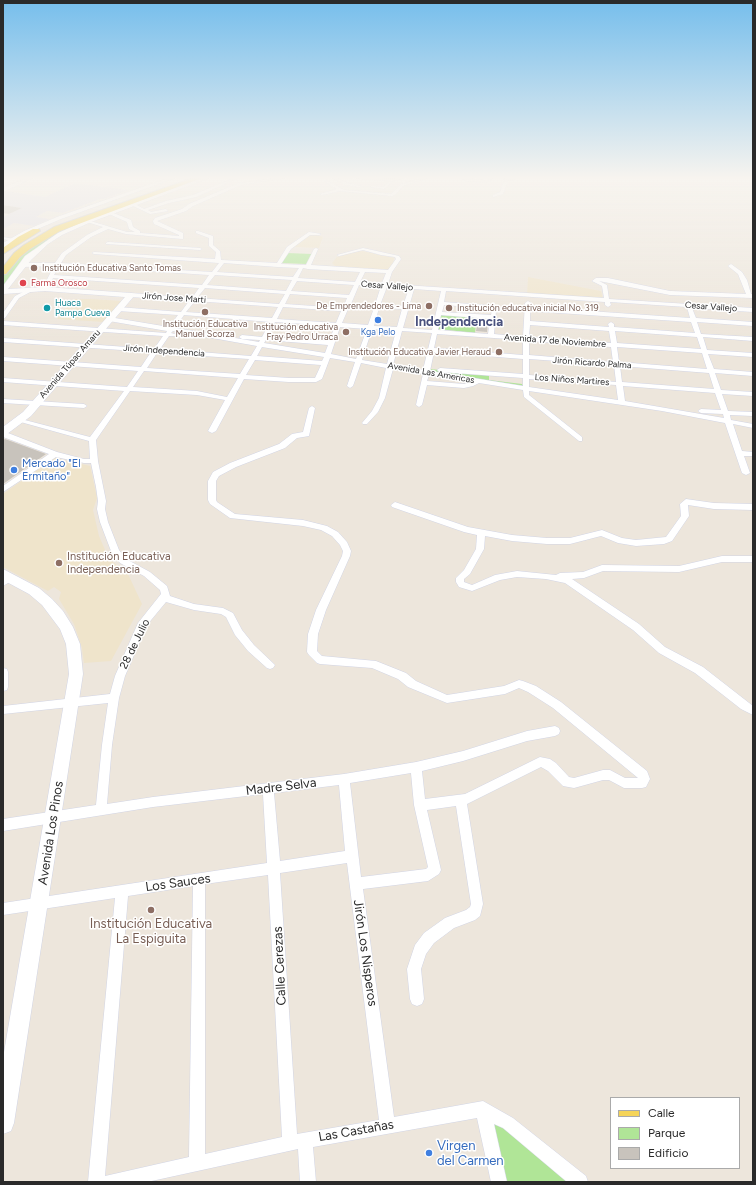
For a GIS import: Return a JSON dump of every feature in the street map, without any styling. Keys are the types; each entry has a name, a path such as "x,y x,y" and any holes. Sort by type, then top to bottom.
{"main road":[{"path":"3,252 21,239 34,232"},
{"path":"3,272 17,255 44,236 52,232"}],"street":[{"path":"3,246 27,232"},
{"path":"3,291 22,265 46,243 65,232"},
{"path":"45,289 57,264 64,254 72,247 96,232"},
{"path":"121,232 126,234 181,238"},
{"path":"177,232 181,234 181,238"},
{"path":"199,232 211,238 211,246 218,251 218,260 222,262"},
{"path":"278,265 289,248 296,242 309,233 319,234"},
{"path":"87,265 94,253 101,247 126,234"},
{"path":"3,238 12,240"},
{"name":"Avenida Túpac Amaru","path":"4,433 37,403 181,238"},
{"path":"108,243 200,249"},
{"path":"212,431 263,341 295,280 316,249"},
{"path":"340,256 360,249 399,257 396,265 389,272 384,285 371,328 350,386"},
{"path":"94,253 389,272"},
{"path":"222,262 126,389 92,440 94,461 100,487 102,501 101,509 104,522 116,551 123,561 147,574 164,588 166,595 165,598 194,606 223,611 230,615 238,632 251,648 270,665"},
{"name":"Cesar Vallejo","path":"22,265 87,265 142,282 213,274 753,310"},
{"path":"622,404 608,300 604,285 595,280 608,280 673,293 751,296 740,272 731,266"},
{"path":"3,359 312,381 319,379 338,325 362,270"},
{"path":"52,276 351,296"},
{"name":"Jirón Jose Marti","path":"3,291 142,282 193,299 282,305 346,307 378,306 406,308"},
{"path":"365,423 375,412 382,398 399,330 412,287"},
{"path":"3,317 17,298 31,290"},
{"path":"419,405 444,290"},
{"path":"491,336 497,293"},
{"path":"529,295 526,339 526,394 529,399 580,438"},
{"path":"441,303 495,307"},
{"path":"689,306 746,473"},
{"name":"Avenida 17 de Noviembre","path":"118,309 753,356"},
{"path":"528,309 753,324"},
{"path":"439,313 493,317"},
{"name":"Avenida Las Americas","path":"110,319 169,332 210,336 235,341 263,341 390,366"},
{"path":"3,323 101,330 169,332"},
{"path":"527,323 753,339"},
{"name":"Jirón Independencia","path":"3,340 325,363"},
{"path":"263,341 332,343"},
{"name":"Jirón Ricardo Palma","path":"431,350 753,374"},
{"name":"Los Niños Martires","path":"390,366 426,370 526,376 753,394"},
{"name":"Avenida Las Americas","path":"426,370 478,382 662,409 753,426"},
{"path":"3,380 196,393 230,399"},
{"path":"424,383 467,386 478,382"},
{"path":"3,401 84,406"},
{"path":"312,408 306,434 295,436 282,446 233,465 216,474 212,481 212,500 214,504 233,516 303,523 324,528 335,534 344,544 347,551 346,556 321,610 313,634 312,652 320,660 373,664 402,676 412,684 447,699 505,690 519,684 532,689 556,705 643,775 644,779 642,783 624,784 610,775 598,776 574,783 567,782 562,779 552,767 546,763 540,762 480,793 461,801 420,805"},
{"path":"662,409 753,414"},
{"path":"19,420 92,440"},
{"path":"4,433 55,454 84,461 94,461"},
{"path":"739,453 753,454"},
{"path":"3,490 55,454"},
{"path":"395,505 468,530 512,538 570,541 602,532 621,541 636,543 664,541 669,539 684,516 684,504 686,502 714,506 753,507"},
{"path":"481,532 480,549 467,572 460,578 462,585 472,588 498,577 517,574 569,576 584,575 602,568 679,570 722,559 753,559"},
{"path":"533,574 567,580 585,591 636,627 662,650 699,670 753,711"},
{"name":"Avenida Los Pinos","path":"3,1123 76,674 76,658 73,644 66,627 47,602 34,591 5,578"},
{"name":"28 de Julio","path":"101,809 107,745 114,698 120,676 143,623 165,598"},
{"path":"3,672 3,687"},
{"path":"3,710 114,698"},
{"name":"Madre Selva","path":"3,825 101,809 344,779 416,767 463,756 527,736 556,731"},
{"path":"356,884 428,875 435,870 420,805 416,767"},
{"name":"Jirón Los Nisperos","path":"344,779 352,856 388,1126"},
{"name":"Calle Cerezas","path":"268,789 297,1142 308,1182"},
{"path":"417,999 414,969 420,950 429,938 450,923 470,915 475,911 477,904 461,801"},
{"name":"Los Sauces","path":"3,909 352,856"},
{"path":"197,1164 199,880"},
{"path":"96,1182 122,892"},
{"path":"482,1109 499,1182"},
{"path":"482,1109 508,1123 580,1182"},
{"name":"Las Castañas","path":"110,1182 297,1142 482,1109"}],"shaded area":[{"path":"310,233 323,237 319,248 295,247 298,242"},
{"path":"357,250 392,257 394,258 393,265 389,270 386,270 335,266 332,263 337,257"},
{"path":"528,277 601,291 603,299 527,294"},
{"path":"73,299 122,301 104,322 57,319"},
{"name":"Institución Educativa Independencia","path":"54,458 90,466 97,498 93,510 99,536 109,559 128,574 142,604 111,661 84,663 82,648 74,624 59,599 61,592 54,587 48,591 3,567 3,494"}],"green space":[{"path":"55,232 67,232 46,243 3,289 3,273 17,256 45,236"},
{"path":"287,253 312,254 306,264 282,263"},
{"path":"441,315 477,316 475,333 438,329"},
{"path":"428,369 489,374 489,380 522,384 523,386 427,371"},
{"path":"489,1118 497,1121 570,1182 504,1182"}],"building":[{"path":"478,320 488,320 487,332 476,331"},
{"name":"Mercado \"El Ermitaño\"","path":"5,439 46,454 3,484 3,440"}],"place":[{"name":"Institución Educativa Santo Tomas","path":"34,268"},
{"name":"Farma Orosco","path":"23,283"},
{"name":"De Emprendedores - Lima","path":"429,306"},
{"name":"Huaca Pampa Cueva","path":"47,308"},
{"name":"Institución educativa inicial No. 319","path":"449,308"},
{"name":"Institución Educativa Manuel Scorza","path":"205,312"},
{"name":"Kga Pelo","path":"378,320"},
{"name":"Institución educativa Fray Pedro Urraca","path":"346,332"},
{"name":"Institución Educativa Javier Heraud","path":"499,352"},
{"name":"Mercado \"El Ermitaño\"","path":"14,470"},
{"name":"Institución Educativa Independencia","path":"59,563"},
{"name":"Institución Educativa La Espiguita","path":"151,910"},
{"name":"Virgen del Carmen","path":"429,1153"}],"district":[{"name":"Independencia","path":"459,322"}]}
